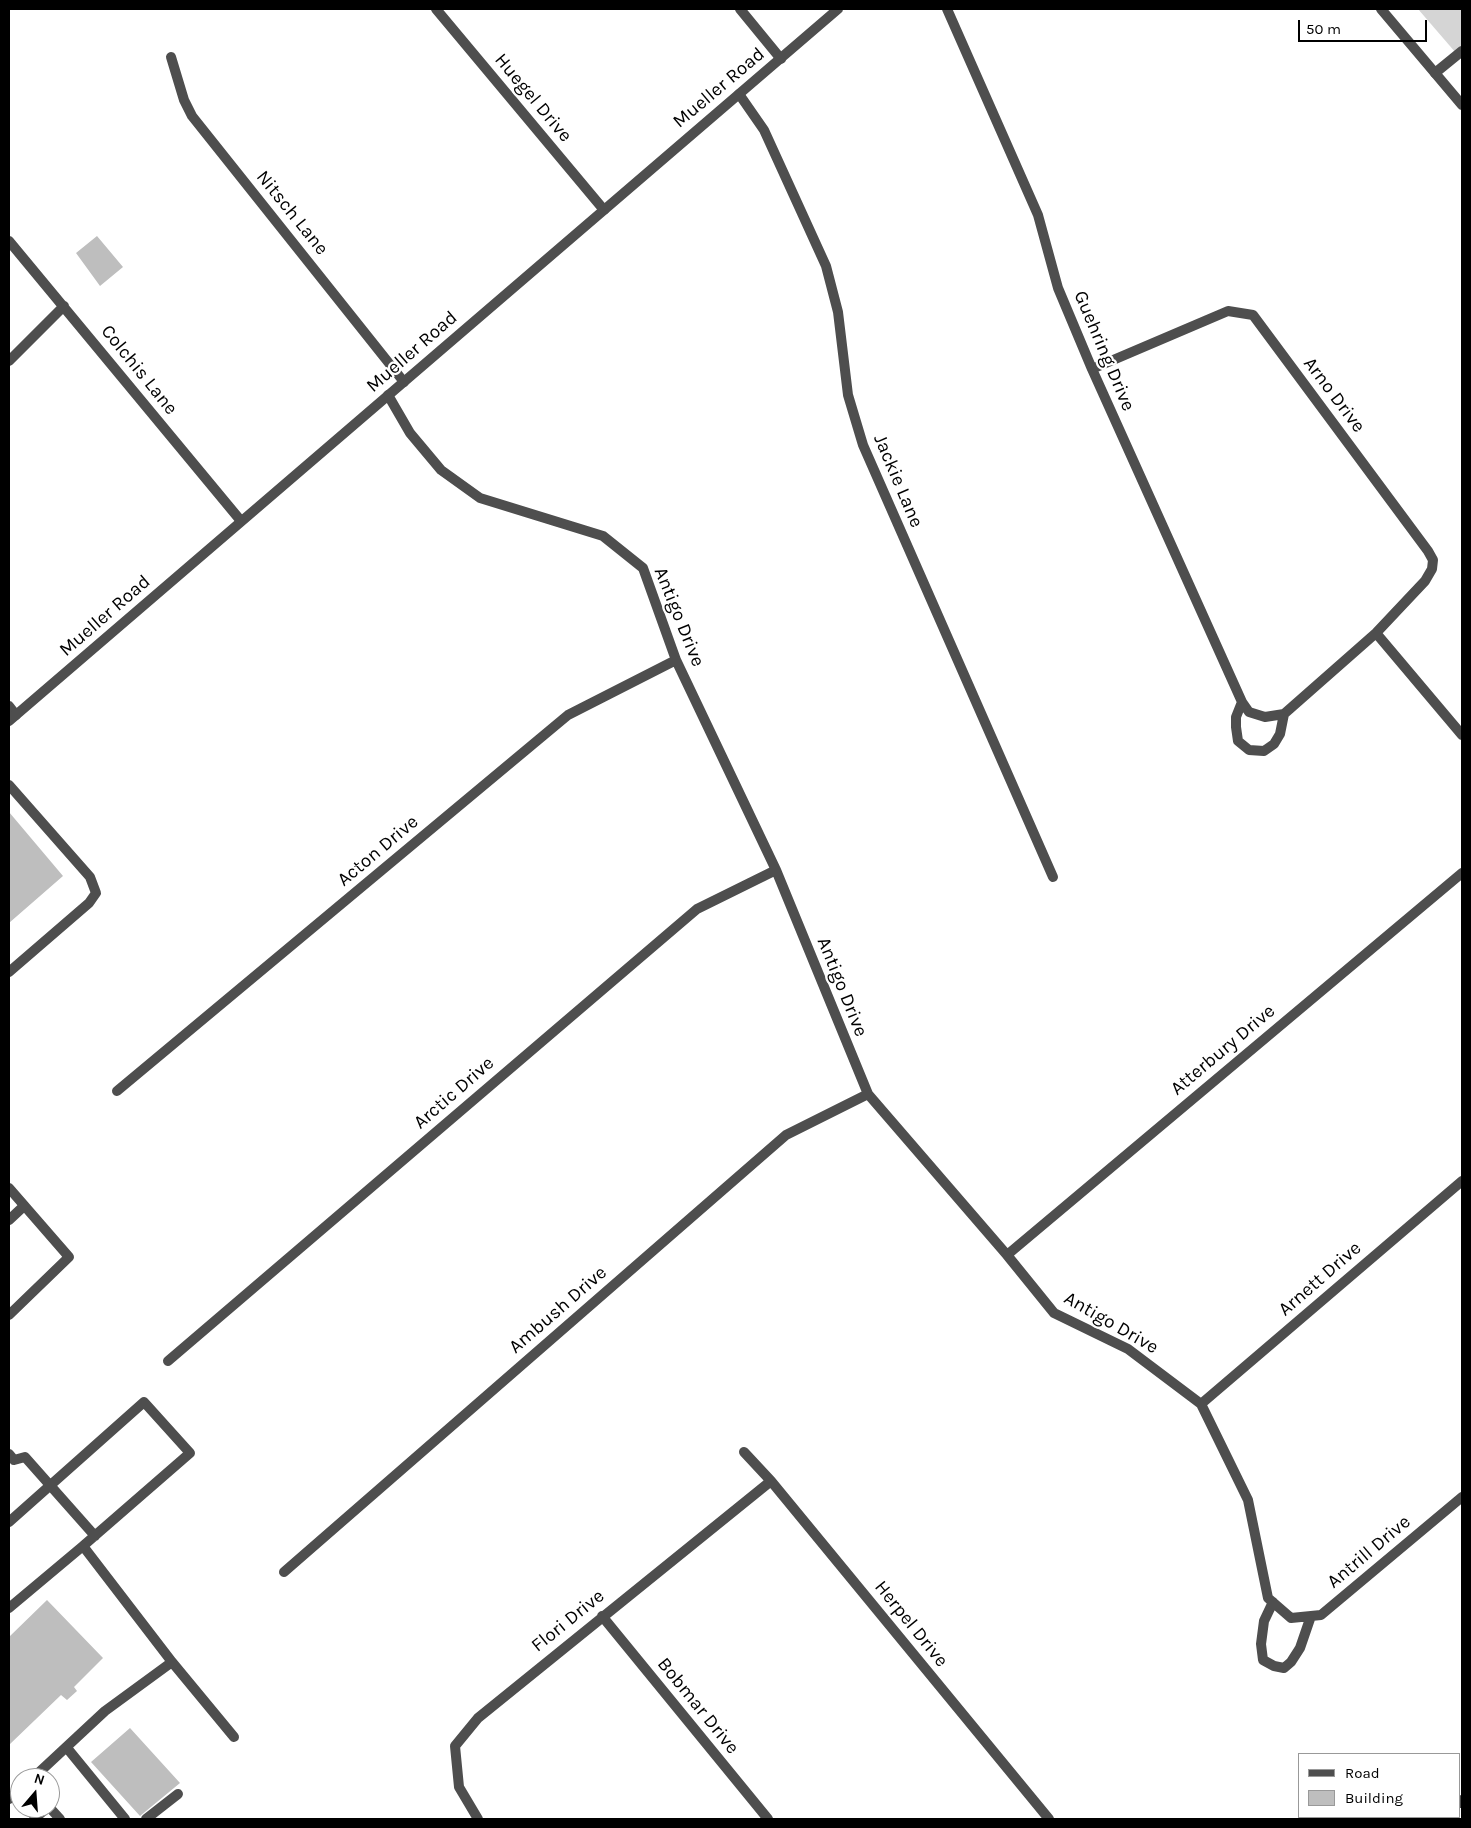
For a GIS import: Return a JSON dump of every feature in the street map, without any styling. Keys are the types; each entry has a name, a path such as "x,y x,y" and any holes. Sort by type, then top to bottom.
{"street":[{"name":"Huegel Drive","path":"436,9 604,210"},
{"path":"740,9 781,58"},
{"name":"Mueller Road","path":"12,718 838,9"},
{"name":"Guehring Drive","path":"947,9 1038,215 1058,288 1092,368 1242,702"},
{"path":"1381,9 1462,105"},
{"path":"1435,73 1462,51"},
{"name":"Nitsch Lane","path":"172,57 184,100 192,116 404,382"},
{"name":"Jackie Lane","path":"739,94 764,130 826,266 838,312 848,395 863,445 1053,877"},
{"name":"Colchis Lane","path":"9,241 241,521"},
{"path":"9,360 64,306"},
{"name":"Arno Drive","path":"1092,368 1228,311 1253,315 1433,560 1432,569 1425,581 1376,633"},
{"name":"Antigo Drive","path":"388,395 410,433 441,470 480,498 603,536 642,568 676,660 776,870 868,1094 1007,1255 1054,1313 1128,1349 1201,1404 1248,1500 1268,1598 1291,1618"},
{"path":"1242,702 1249,712 1265,717 1284,714 1376,633 1462,735"},
{"name":"Acton Drive","path":"117,1091 568,715 676,660"},
{"path":"1242,702 1236,717 1236,728 1238,740 1249,750 1264,751 1274,744 1280,734 1284,714"},
{"path":"9,706 12,718"},
{"path":"9,785 90,877 96,893 89,903 9,972"},
{"name":"Arctic Drive","path":"168,1361 697,909 776,870"},
{"name":"Atterbury Drive","path":"1007,1255 1462,873"},
{"name":"Ambush Drive","path":"284,1572 786,1135 868,1094"},
{"name":"Arnett Drive","path":"1201,1404 1462,1181"},
{"path":"9,1188 69,1256 9,1315"},
{"path":"9,1220 24,1206"},
{"path":"9,1522 144,1402 190,1453 9,1608"},
{"name":"Herpel Drive","path":"744,1452 771,1481 1050,1819"},
{"path":"11,1459 25,1457 95,1536"},
{"name":"Flori Drive","path":"478,1819 459,1787 454,1746 478,1718 771,1481"},
{"name":"Antrill Drive","path":"1291,1618 1321,1615 1462,1497"},
{"path":"83,1546 172,1662 234,1737"},
{"path":"1273,1602 1264,1621 1261,1644 1263,1660 1274,1666 1284,1668 1291,1662 1300,1648 1311,1616"},
{"name":"Bobmar Drive","path":"602,1616 768,1819"},
{"path":"44,1768 105,1712 172,1662"},
{"path":"67,1748 125,1819"},
{"path":"146,1819 178,1794"}],"shaded area":[{"path":"1418,9 1462,9 1462,60"}],"building":[{"path":"97,236 123,267 100,286 76,253"},
{"path":"9,812 63,876 9,923"},
{"path":"47,1600 103,1658 74,1687 77,1691 67,1700 61,1695 9,1745 9,1637"},
{"path":"130,1728 180,1783 140,1816 91,1762"}]}
